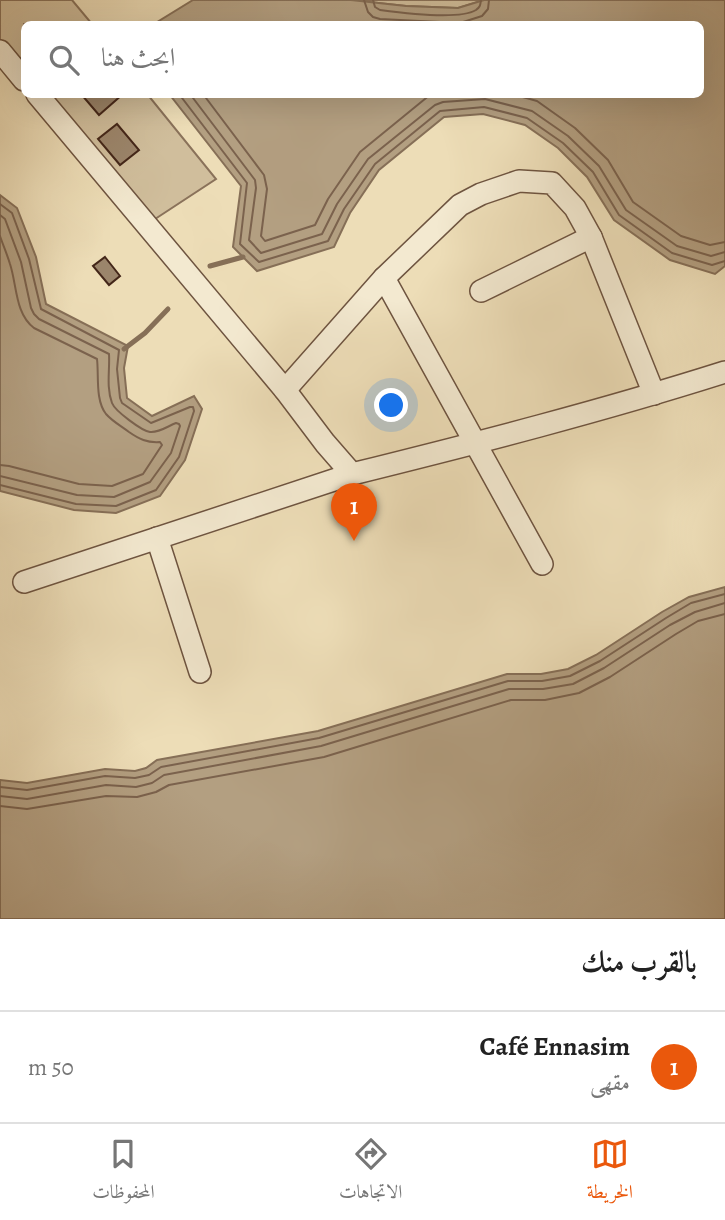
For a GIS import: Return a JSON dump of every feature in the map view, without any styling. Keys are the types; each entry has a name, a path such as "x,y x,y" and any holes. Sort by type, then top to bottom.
{"street":[{"path":"0,51 21,76"},
{"path":"40,98 352,474"},
{"path":"285,390 384,278 460,205 481,194 519,181 552,183 575,208 592,237 654,394"},
{"path":"481,290 592,237"},
{"path":"384,278 542,564"},
{"path":"24,582 352,474 516,433 725,372"},
{"path":"157,538 200,672"}],"shaded area":[{"path":"0,0 72,0 90,21 21,21 21,66 0,40"},
{"path":"351,0 484,0 458,8"},
{"path":"47,98 150,98 216,179 149,223"}],"water":[{"path":"193,0 351,0 458,8 484,0 725,0 725,266 715,274 670,260 614,220 587,177 558,148 525,125 483,114 444,117 379,170 350,213 334,247 257,271 233,247 241,186 172,98 704,98 704,21 159,21"},
{"path":"0,195 17,208 36,257 46,304 128,346 124,368 127,398 152,416 194,396 202,409 185,460 160,496 116,513 74,510 0,491"},
{"path":"725,587 725,919 0,919 0,780 27,783 105,769 135,771 146,768 157,760 318,731 507,674 541,674 568,669 596,655 689,597"}],"building":[{"path":"84,98 118,98 99,115"},
{"path":"117,124 139,150 120,165 98,139"},
{"path":"105,257 120,276 109,285 93,266"}],"waterway":[{"path":"210,266 243,257"},
{"path":"124,349 145,333 168,309"}],"place":[{"name":"Café Ennasim","path":"354,541"}]}
